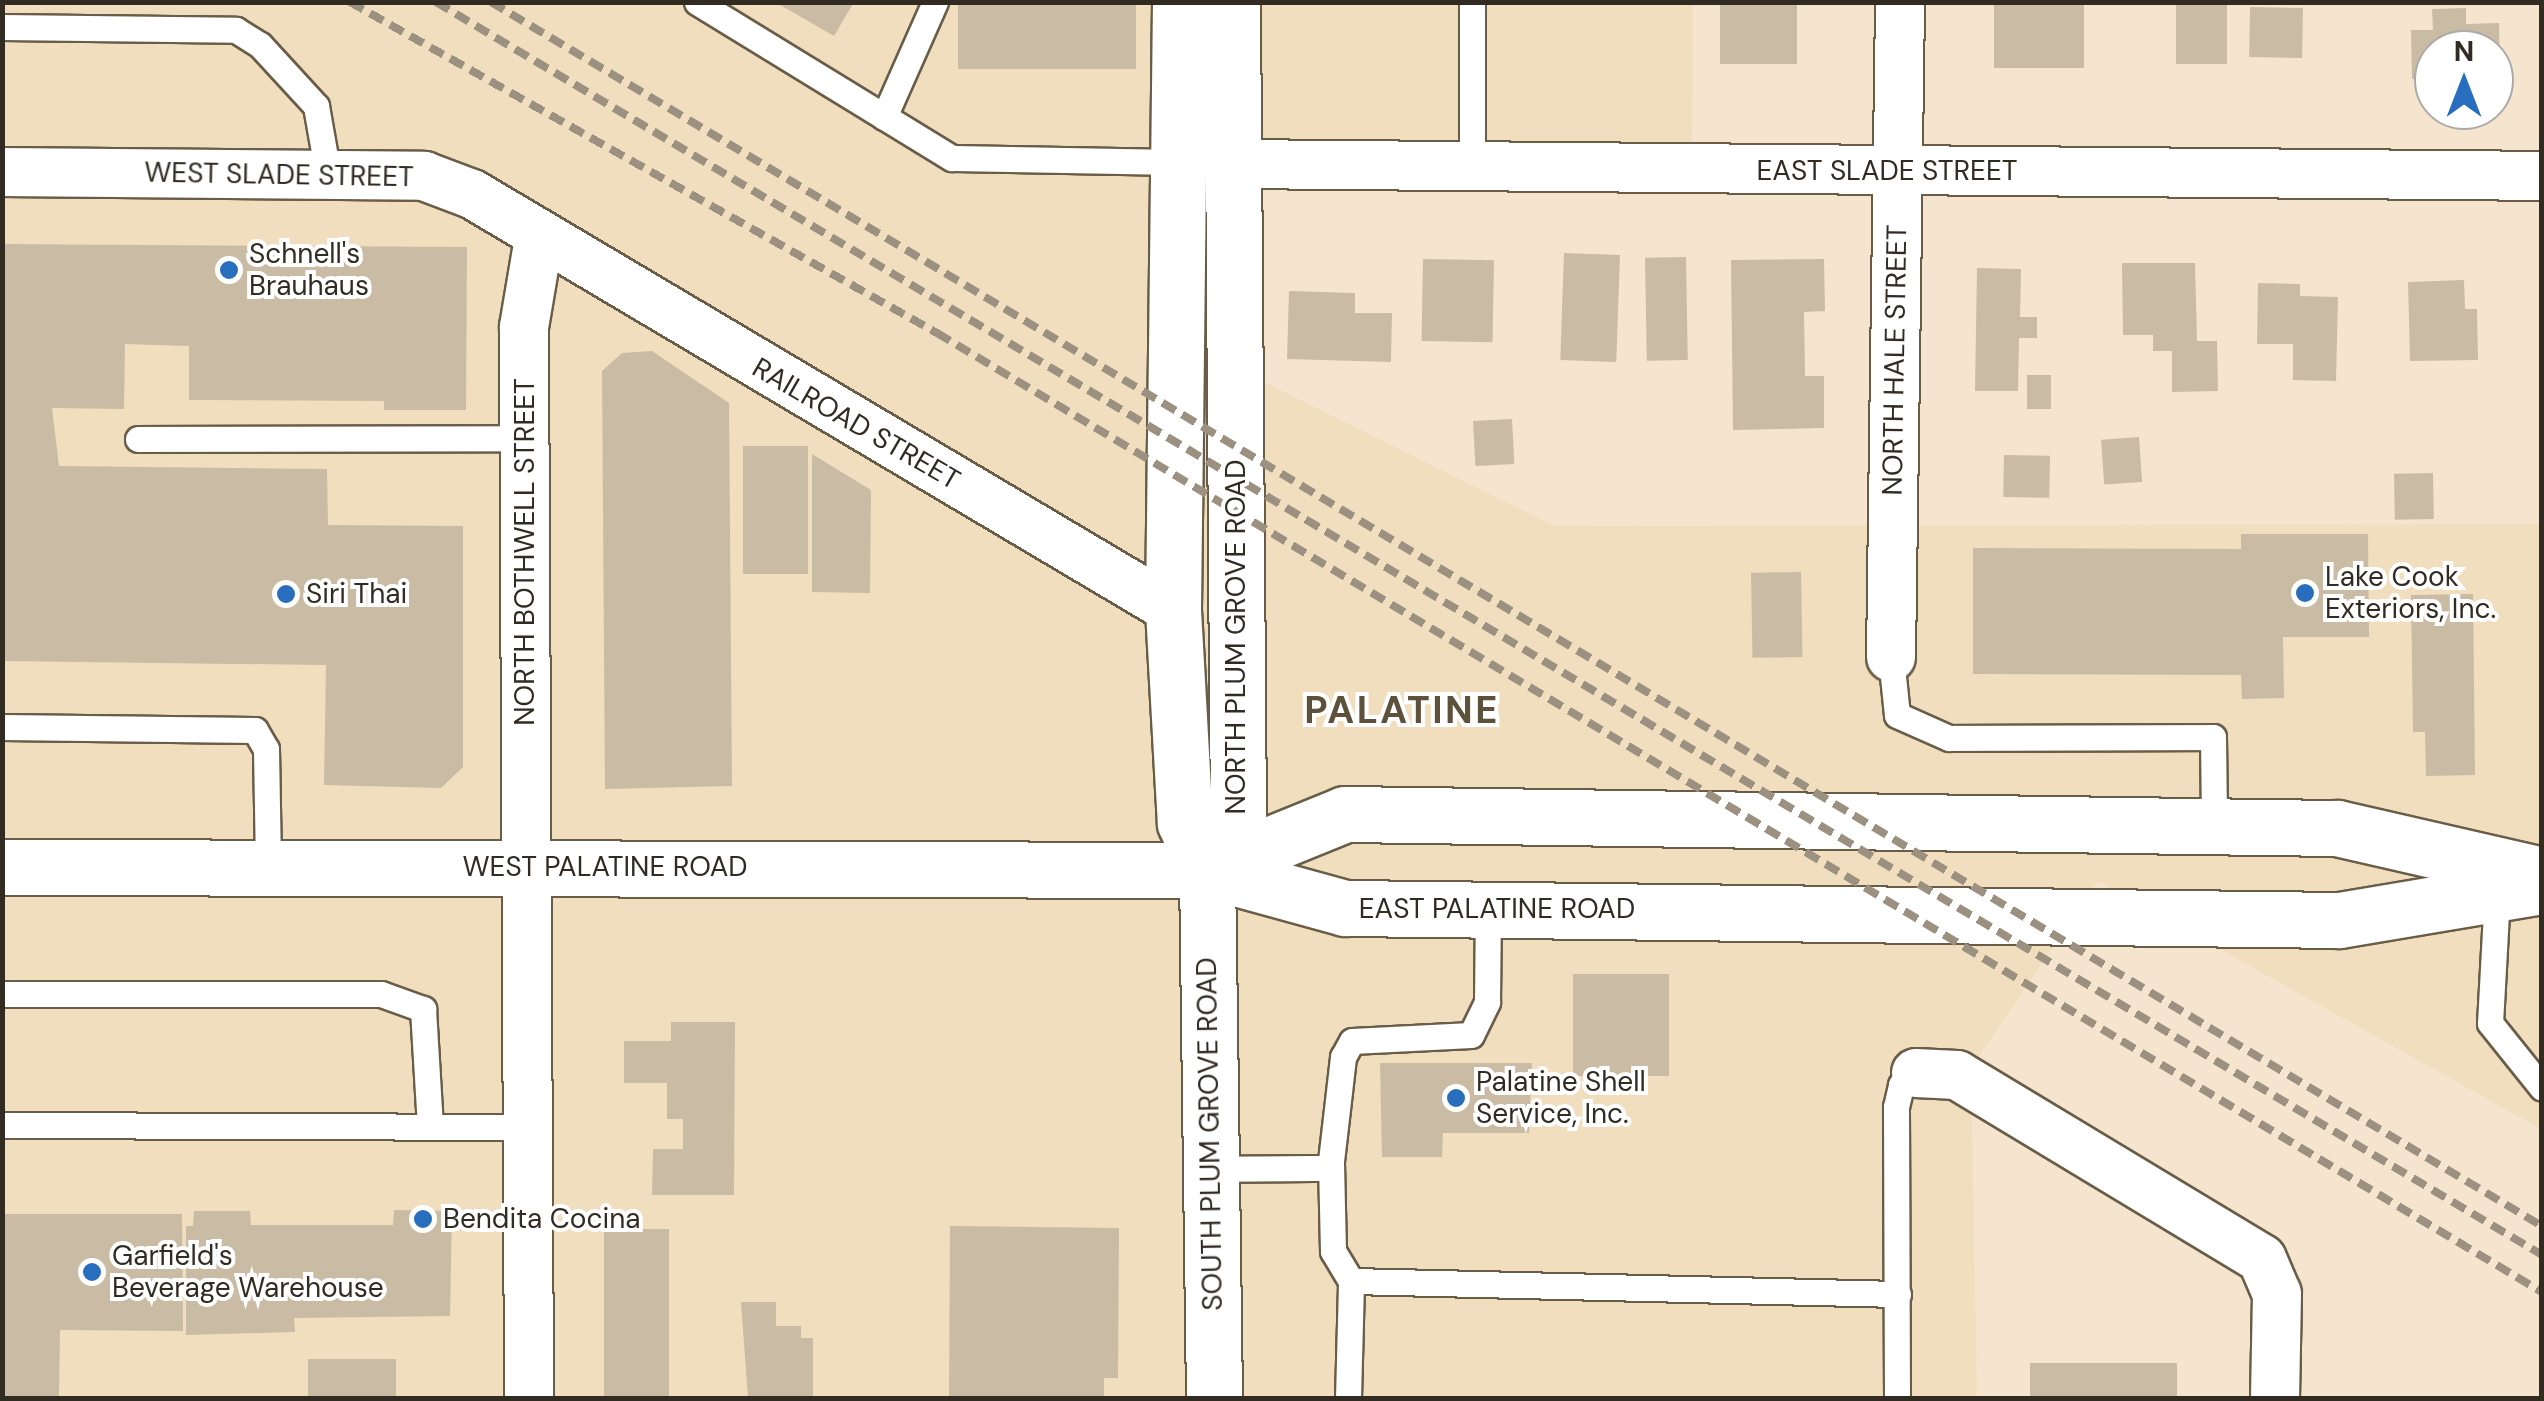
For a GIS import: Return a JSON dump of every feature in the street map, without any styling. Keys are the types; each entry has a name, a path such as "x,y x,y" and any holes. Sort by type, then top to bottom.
{"main road":[{"name":"NORTH PLUM GROVE ROAD","path":"1180,2 1173,610 1185,824 1206,870"},
{"name":"NORTH PLUM GROVE ROAD","path":"1206,870 1238,824 1232,2"},
{"path":"1206,870 1345,814 2214,822 2338,828 2527,885"},
{"name":"WEST PALATINE ROAD","path":"2,866 1206,870"},
{"name":"EAST PALATINE ROAD","path":"1206,870 1345,908 2339,920 2527,885"},
{"name":"SOUTH PLUM GROVE ROAD","path":"1206,870 1214,1398"}],"street":[{"name":"NORTH HALE STREET","path":"1890,657 1900,2"},
{"name":"EAST SLADE STREET","path":"1232,164 2542,176"},
{"name":"WEST SLADE STREET","path":"2,172 424,176 472,194 540,238"},
{"name":"RAILROAD STREET","path":"540,238 1173,610"},
{"name":"NORTH BOTHWELL STREET","path":"529,1398 524,327 540,238"},
{"path":"1916,1073 1956,1075 2262,1258 2277,1294 2275,1398"}],"lane":[{"path":"697,2 952,158 1177,162"},
{"path":"884,117 935,2"},
{"path":"1472,2 1472,166"},
{"path":"2,27 236,30 260,45 316,106 328,174"},
{"path":"138,439 525,438"},
{"path":"1890,657 1897,715 1949,738 2213,737 2214,822"},
{"path":"2,727 256,730 266,749 268,866"},
{"path":"2527,885 2490,1023 2542,1088"},
{"path":"1348,1398 1351,1281 1333,1251 1331,1168 1343,1056 1352,1042 1461,1040 1481,1023 1488,909"},
{"path":"2,994 381,994 423,1009 430,1127"},
{"path":"1897,1398 1896,1107 1901,1085 1916,1073"},
{"path":"2,1125 529,1127"},
{"path":"1210,1168 1331,1168"},
{"path":"1351,1281 1898,1294"}],"shaded area":[{"path":"3,3 1693,3 1692,169 1200,164 1199,350 1555,526 2541,524 2541,1129 2098,881 1971,1068 1977,1398 3,1398"}],"building":[{"path":"775,2 854,2 834,36"},
{"path":"958,2 1136,2 1136,69 958,69"},
{"path":"1720,2 1797,2 1797,64 1720,64"},
{"path":"1994,2 2084,2 2084,68 1994,68"},
{"path":"2176,2 2227,2 2227,64 2176,64"},
{"path":"2250,7 2303,8 2302,58 2249,57"},
{"path":"2466,8 2466,24 2499,23 2499,30 2433,30 2432,9"},
{"path":"2411,30 2414,30 2412,79"},
{"path":"2,244 467,247 466,410 384,410 384,401 189,400 189,346 125,344 124,409 52,408 59,466 327,469 328,525 463,526 463,767 441,788 324,785 326,665 2,661"},
{"path":"1564,253 1620,255 1616,362 1560,360"},
{"path":"1686,257 1688,360 1647,361 1645,258"},
{"path":"1423,259 1494,260 1493,342 1422,341"},
{"path":"1824,259 1825,311 1804,312 1805,376 1824,376 1824,428 1733,430 1731,260"},
{"path":"2122,263 2195,263 2197,341 2217,341 2218,391 2172,392 2172,351 2153,351 2153,335 2123,335"},
{"path":"1977,268 2021,269 2020,317 2037,317 2037,338 2019,338 2018,391 1975,391"},
{"path":"2464,280 2465,309 2477,309 2478,360 2410,361 2408,282"},
{"path":"2258,283 2300,284 2300,296 2338,297 2336,381 2293,380 2293,344 2257,344"},
{"path":"1289,291 1355,293 1355,313 1392,313 1391,362 1287,359"},
{"path":"652,351 729,403 732,786 605,789 602,371 622,353"},
{"path":"2027,375 2051,375 2051,409 2027,409"},
{"path":"1512,419 1514,464 1475,466 1473,421"},
{"path":"2139,437 2142,482 2104,485 2101,440"},
{"path":"743,446 808,446 808,574 743,574"},
{"path":"812,454 871,490 870,593 812,592"},
{"path":"2004,455 2050,456 2049,498 2003,497"},
{"path":"2433,473 2434,519 2395,520 2394,474"},
{"path":"2241,534 2368,534 2369,637 2283,637 2284,698 2242,699 2241,675 1973,674 1973,548 2241,549"},
{"path":"1801,572 1802,657 1752,658 1751,573"},
{"path":"2473,594 2475,775 2426,776 2425,732 2413,732 2411,595"},
{"path":"1573,974 1669,974 1669,1076 1573,1076"},
{"path":"671,1022 735,1022 734,1195 652,1195 653,1149 683,1149 683,1119 667,1119 667,1083 624,1083 624,1041 671,1041"},
{"name":"Palatine Shell Service, Inc.","path":"1380,1063 1532,1063 1529,1133 1443,1133 1442,1157 1382,1157"},
{"path":"394,1210 452,1211 450,1316 294,1318 295,1332 186,1335 186,1226 193,1226 194,1211 250,1211 251,1225 393,1225"},
{"name":"Garfield's Beverage Warehouse","path":"2,1214 182,1214 183,1331 60,1330 59,1398 2,1398"},
{"path":"950,1226 1119,1228 1118,1378 1104,1378 1104,1398 949,1398"},
{"path":"604,1229 669,1229 669,1398 604,1398"},
{"path":"741,1302 776,1302 776,1326 801,1326 801,1338 813,1338 813,1398 748,1398"},
{"path":"308,1359 396,1359 396,1398 308,1398"},
{"path":"2030,1363 2177,1363 2177,1398 2030,1398"}],"railway":[{"path":"350,2 937,333 2542,1292"},
{"path":"436,2 2542,1255"},
{"path":"491,2 2542,1226"}],"place":[{"name":"Schnell's Brauhaus","path":"229,270"},
{"name":"Lake Cook Exteriors, Inc.","path":"2305,593"},
{"name":"Siri Thai","path":"286,594"},
{"name":"Palatine Shell Service, Inc.","path":"1456,1098"},
{"name":"Bendita Cocina","path":"423,1219"},
{"name":"Garfield's Beverage Warehouse","path":"92,1272"}],"district":[{"name":"PALATINE","path":"1402,711"}]}
